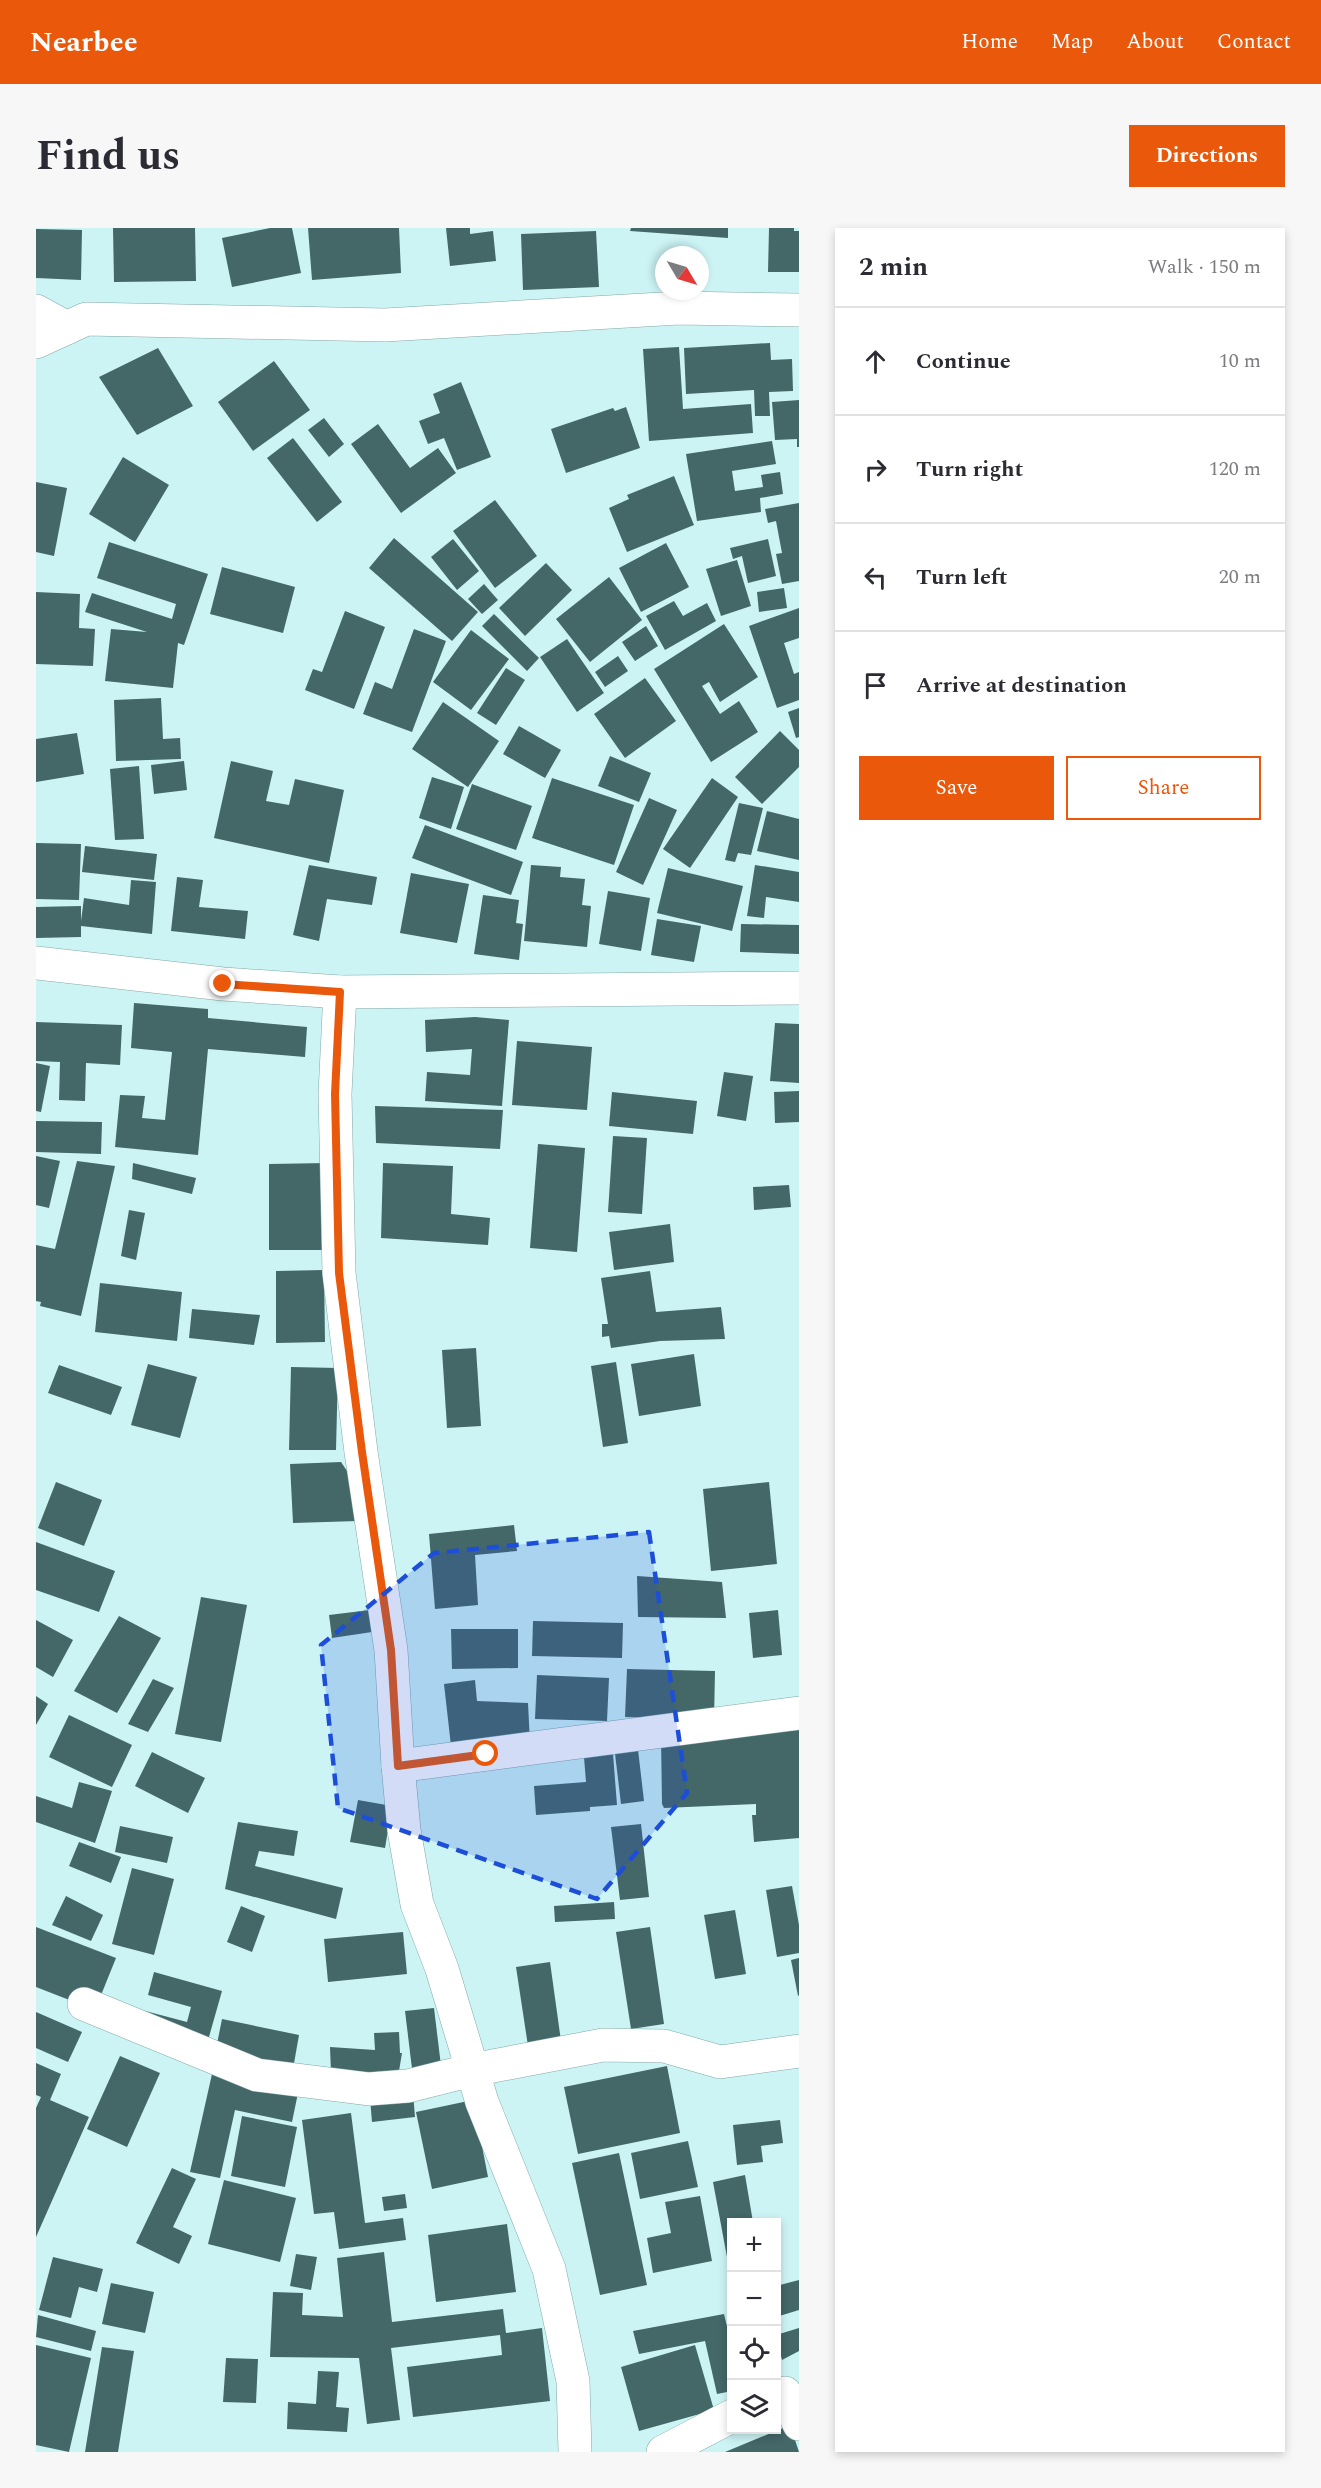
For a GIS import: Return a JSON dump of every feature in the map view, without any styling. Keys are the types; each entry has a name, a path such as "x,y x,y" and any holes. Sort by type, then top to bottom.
{"street":[{"path":"36,342 86,319 385,325 679,308 799,310"},
{"path":"36,311 67,327"},
{"path":"36,963 223,984 340,992 799,988"},
{"path":"340,992 335,1094 339,1273 391,1650 404,1830 417,1904 442,1969 482,2102 549,2269 573,2381 575,2452"},
{"path":"398,1766 799,1713"},
{"path":"84,2004 257,2075 369,2089 408,2086 472,2070 603,2045 664,2046 720,2062 799,2051"},
{"path":"787,2392 799,2424"},
{"path":"663,2452 727,2419"}],"highlighted area":[{"path":"649,1532 687,1793 597,1899 338,1808 321,1645 434,1553"}],"building":[{"path":"113,228 195,228 196,281 114,282"},
{"path":"270,228 292,228 301,273 232,287 222,238"},
{"path":"308,228 399,228 401,273 312,280"},
{"path":"446,228 470,228 470,234 493,231 496,261 450,266"},
{"path":"631,228 728,228 728,238 630,231"},
{"path":"769,228 794,228 794,231 799,231 799,272 768,272"},
{"path":"36,229 82,230 81,280 36,278"},
{"path":"596,231 599,287 523,290 521,234"},
{"path":"770,343 771,360 792,359 793,391 769,392 770,416 755,416 754,390 686,394 684,348"},
{"path":"679,347 683,409 751,404 753,433 649,441 643,349"},
{"path":"158,348 193,406 137,435 99,377"},
{"path":"274,361 310,410 253,451 218,402"},
{"path":"461,382 491,457 457,470 444,438 428,444 419,421 440,413 433,394"},
{"path":"799,400 799,447 797,447 797,439 775,440 772,402"},
{"path":"626,407 640,448 566,473 551,429 613,408 615,411"},
{"path":"324,418 344,444 329,457 308,430"},
{"path":"378,424 410,468 438,448 456,473 401,513 351,444"},
{"path":"293,438 342,502 317,522 267,458"},
{"path":"772,441 776,464 732,471 735,491 763,487 761,475 780,472 783,494 760,498 761,512 697,521 686,454"},
{"path":"123,457 169,485 135,542 89,514"},
{"path":"674,476 694,525 627,552 609,508 629,499 627,495"},
{"path":"36,482 67,488 54,556 36,552"},
{"path":"495,500 537,556 495,588 453,531"},
{"path":"799,503 799,581 782,584 776,554 782,553 776,521 768,523 765,509"},
{"path":"394,538 478,612 452,641 369,568"},
{"path":"453,539 479,571 457,590 431,557"},
{"path":"768,539 776,576 748,583 742,556 733,559 730,548"},
{"path":"109,542 208,574 184,645 178,643 173,688 105,681 111,629 147,632 85,612 92,593 172,619 176,604 97,578"},
{"path":"666,543 689,587 641,612 619,568"},
{"path":"737,560 751,606 721,616 706,569"},
{"path":"546,563 572,590 525,636 499,608"},
{"path":"222,567 295,587 283,633 210,614"},
{"path":"609,577 642,620 590,662 556,619"},
{"path":"484,584 498,600 482,614 468,599"},
{"path":"784,588 787,608 759,612 757,592"},
{"path":"36,592 80,594 79,628 95,629 93,666 36,664"},
{"path":"674,601 683,616 707,603 716,621 665,650 646,616"},
{"path":"799,608 799,638 784,643 794,674 799,672 799,700 777,708 749,626"},
{"path":"345,611 385,627 354,709 305,690 313,669 322,672"},
{"path":"494,614 539,658 527,671 482,626"},
{"path":"724,624 758,677 720,702 709,682 702,686 720,714 739,701 758,732 711,762 654,669"},
{"path":"646,626 658,646 635,661 622,642"},
{"path":"414,629 446,641 412,732 363,714 375,682 392,689"},
{"path":"471,630 509,659 471,710 433,682"},
{"path":"567,639 604,693 577,712 540,657"},
{"path":"618,656 628,671 605,687 595,672"},
{"path":"506,668 525,680 496,725 477,713"},
{"path":"645,678 676,721 625,758 594,714"},
{"path":"161,698 163,739 180,738 181,759 116,761 114,700"},
{"path":"443,702 499,741 468,787 412,749"},
{"path":"799,708 799,737 796,738 788,712"},
{"path":"519,726 561,750 545,778 503,754"},
{"path":"780,731 799,750 799,767 762,804 735,777"},
{"path":"77,733 84,774 36,782 36,739"},
{"path":"610,756 651,773 639,802 598,786"},
{"path":"184,761 187,790 154,794 151,765"},
{"path":"231,761 273,771 266,801 289,805 295,779 344,790 329,863 214,838"},
{"path":"139,766 144,839 115,840 110,769"},
{"path":"432,777 464,787 451,829 419,818"},
{"path":"552,778 634,805 614,865 532,838"},
{"path":"712,778 738,797 690,868 663,849"},
{"path":"472,784 532,806 516,850 456,829"},
{"path":"649,798 677,810 643,885 616,872"},
{"path":"739,803 763,808 751,855 738,853 735,862 725,860"},
{"path":"767,811 799,819 799,860 757,851"},
{"path":"425,825 523,862 511,895 412,858"},
{"path":"36,843 81,844 79,900 36,899"},
{"path":"85,846 157,854 154,880 82,872"},
{"path":"309,865 377,877 372,905 327,899 319,941 293,935"},
{"path":"531,865 561,867 560,877 585,879 582,905 591,906 587,947 524,941"},
{"path":"755,865 799,872 799,902 766,897 764,918 747,916"},
{"path":"668,868 743,886 732,931 657,913"},
{"path":"411,873 469,884 457,943 400,933"},
{"path":"177,877 203,880 199,907 248,911 245,939 171,931"},
{"path":"131,880 156,882 152,934 81,926 81,937 36,938 36,907 81,906 81,921 84,898 129,905"},
{"path":"608,891 650,898 641,951 599,944"},
{"path":"483,895 519,900 516,923 523,924 519,960 474,954"},
{"path":"657,919 701,926 694,962 651,955"},
{"path":"741,924 799,925 799,954 740,952"},
{"path":"134,1003 208,1009 208,1018 307,1027 305,1057 208,1049 198,1155 115,1147 120,1095 145,1096 142,1118 165,1120 172,1052 131,1048"},
{"path":"475,1017 509,1020 502,1106 425,1101 427,1072 470,1075 472,1049 426,1052 425,1020"},
{"path":"36,1022 122,1025 120,1065 86,1063 85,1101 59,1100 60,1062 36,1061"},
{"path":"775,1023 799,1024 799,1083 770,1081"},
{"path":"517,1041 592,1047 587,1110 512,1105"},
{"path":"36,1063 50,1066 41,1112 36,1111"},
{"path":"724,1072 753,1076 746,1121 717,1116"},
{"path":"799,1091 799,1122 775,1123 774,1092"},
{"path":"612,1092 697,1101 693,1134 609,1126"},
{"path":"375,1106 503,1110 500,1149 376,1143"},
{"path":"36,1121 102,1122 101,1154 36,1152"},
{"path":"613,1136 647,1138 642,1214 608,1212"},
{"path":"538,1144 585,1148 577,1252 530,1248"},
{"path":"36,1156 60,1161 49,1208 36,1205"},
{"path":"77,1161 115,1166 81,1316 40,1306 41,1302 36,1301 36,1245 55,1249"},
{"path":"133,1163 196,1178 192,1194 132,1179"},
{"path":"328,1163 328,1250 269,1250 269,1164"},
{"path":"383,1163 453,1166 451,1214 490,1218 488,1245 381,1238"},
{"path":"789,1185 791,1207 754,1210 753,1187"},
{"path":"129,1210 145,1213 136,1260 121,1256"},
{"path":"670,1224 674,1262 614,1270 609,1232"},
{"path":"324,1270 325,1342 276,1343 276,1271"},
{"path":"650,1271 656,1312 721,1307 725,1339 660,1341 611,1348 609,1336 602,1337 602,1324 608,1324 601,1278"},
{"path":"100,1283 182,1292 177,1341 95,1332"},
{"path":"192,1309 260,1315 254,1345 189,1338"},
{"path":"476,1348 481,1426 447,1428 442,1350"},
{"path":"694,1354 701,1406 639,1416 631,1364"},
{"path":"616,1362 628,1443 603,1447 591,1366"},
{"path":"148,1364 197,1377 180,1438 131,1425"},
{"path":"59,1365 122,1387 111,1415 48,1393"},
{"path":"291,1367 338,1368 336,1450 289,1450"},
{"path":"341,1462 359,1489 358,1521 293,1523 290,1464"},
{"path":"56,1482 102,1500 84,1546 38,1528"},
{"path":"769,1482 777,1564 711,1571 703,1489"},
{"path":"514,1525 517,1551 475,1555 478,1605 435,1609 429,1534"},
{"path":"36,1542 115,1571 99,1612 36,1590"},
{"path":"637,1576 722,1582 726,1618 638,1617"},
{"path":"201,1597 247,1605 221,1742 175,1734"},
{"path":"370,1610 372,1632 332,1638 329,1615"},
{"path":"778,1610 782,1655 753,1658 749,1613"},
{"path":"119,1616 161,1638 117,1713 74,1691"},
{"path":"36,1620 73,1640 53,1677 36,1667"},
{"path":"533,1621 623,1623 622,1658 532,1656"},
{"path":"451,1629 518,1629 518,1668 452,1669"},
{"path":"627,1669 715,1671 714,1720 625,1717"},
{"path":"537,1675 609,1678 607,1721 535,1719"},
{"path":"153,1679 174,1688 148,1732 128,1724"},
{"path":"475,1680 477,1701 528,1703 530,1743 451,1746 444,1684"},
{"path":"36,1696 48,1704 36,1725"},
{"path":"69,1715 132,1745 112,1787 49,1757"},
{"path":"799,1730 799,1838 754,1842 752,1815 756,1815 756,1804 664,1808 662,1804 661,1737"},
{"path":"637,1741 644,1801 621,1804 614,1745"},
{"path":"152,1752 205,1778 188,1813 135,1786"},
{"path":"613,1754 617,1805 590,1807 590,1811 536,1815 534,1786 586,1782 584,1757"},
{"path":"79,1782 112,1791 95,1843 36,1822 36,1796 72,1808"},
{"path":"358,1800 392,1806 385,1848 350,1842"},
{"path":"238,1822 298,1831 294,1856 259,1851 255,1866 343,1888 336,1919 225,1889"},
{"path":"641,1824 649,1897 620,1900 611,1827"},
{"path":"120,1826 173,1837 167,1863 115,1852"},
{"path":"79,1842 121,1857 111,1883 69,1866"},
{"path":"132,1868 174,1879 154,1955 112,1944"},
{"path":"792,1886 799,1925 799,1953 777,1957 766,1890"},
{"path":"66,1896 103,1915 91,1941 52,1925"},
{"path":"614,1902 615,1919 555,1922 554,1906"},
{"path":"241,1906 265,1916 252,1952 227,1942"},
{"path":"735,1910 746,1974 715,1979 704,1915"},
{"path":"36,1927 116,1958 95,2010 36,1987"},
{"path":"650,1927 664,2024 631,2029 616,1932"},
{"path":"403,1932 407,1974 328,1982 324,1939"},
{"path":"799,1958 799,1995 798,1996 791,1960"},
{"path":"550,1962 561,2041 528,2046 516,1967"},
{"path":"154,1972 222,1991 205,2051 134,2008 187,2022 191,2007 148,1995"},
{"path":"434,2008 442,2074 413,2077 405,2011"},
{"path":"36,2012 82,2032 68,2062 36,2048"},
{"path":"222,2019 299,2035 293,2069 215,2054"},
{"path":"399,2032 400,2053 402,2053 398,2077 331,2073 330,2047 375,2050 374,2033"},
{"path":"120,2056 160,2073 127,2147 87,2129"},
{"path":"36,2063 61,2074 50,2100 89,2117 36,2237 36,2108 41,2097 36,2095"},
{"path":"667,2066 680,2133 578,2154 564,2087"},
{"path":"212,2074 298,2093 292,2122 235,2110 220,2178 190,2172"},
{"path":"413,2093 415,2117 372,2122 370,2098"},
{"path":"473,2100 488,2177 432,2189 416,2112"},
{"path":"351,2113 365,2223 403,2218 406,2240 339,2249 334,2212 314,2214 302,2120"},
{"path":"242,2116 297,2127 285,2187 231,2176"},
{"path":"780,2120 783,2143 761,2146 763,2162 737,2165 733,2125"},
{"path":"688,2141 698,2187 640,2199 631,2153"},
{"path":"619,2153 647,2285 600,2295 572,2163"},
{"path":"172,2168 196,2179 173,2227 192,2236 179,2264 136,2243"},
{"path":"745,2175 752,2218 727,2218 727,2257 713,2182"},
{"path":"224,2180 296,2198 280,2262 208,2244"},
{"path":"405,2194 407,2208 384,2211 382,2197"},
{"path":"700,2196 712,2261 653,2273 647,2238 671,2233 665,2202"},
{"path":"507,2224 516,2292 436,2302 428,2235"},
{"path":"384,2252 392,2322 503,2309 506,2333 542,2328 550,2401 413,2417 407,2367 502,2355 500,2335 391,2348 400,2420 367,2424 359,2358 270,2357 273,2292 303,2293 302,2315 343,2317 337,2258"},
{"path":"296,2254 317,2257 311,2290 290,2286"},
{"path":"53,2257 103,2269 97,2292 79,2287 71,2318 39,2310"},
{"path":"799,2280 799,2310 781,2315 781,2285"},
{"path":"111,2283 154,2292 145,2333 102,2324"},
{"path":"724,2314 727,2326 727,2392 717,2394 705,2341 639,2354 633,2331"},
{"path":"38,2315 96,2331 91,2351 36,2337"},
{"path":"799,2328 799,2351 782,2360 781,2356 781,2333"},
{"path":"36,2345 91,2358 69,2452 36,2445"},
{"path":"695,2345 714,2410 639,2431 621,2367"},
{"path":"102,2347 134,2351 118,2452 85,2452"},
{"path":"226,2358 258,2359 256,2403 223,2402"},
{"path":"318,2371 339,2372 336,2407 349,2408 347,2432 287,2429 288,2402 316,2404"},
{"path":"790,2425 799,2452 725,2452 768,2434 781,2434 781,2429"}],"route":[{"path":"223,984 340,992 335,1094 339,1273 391,1650 398,1766 486,1754"}]}
